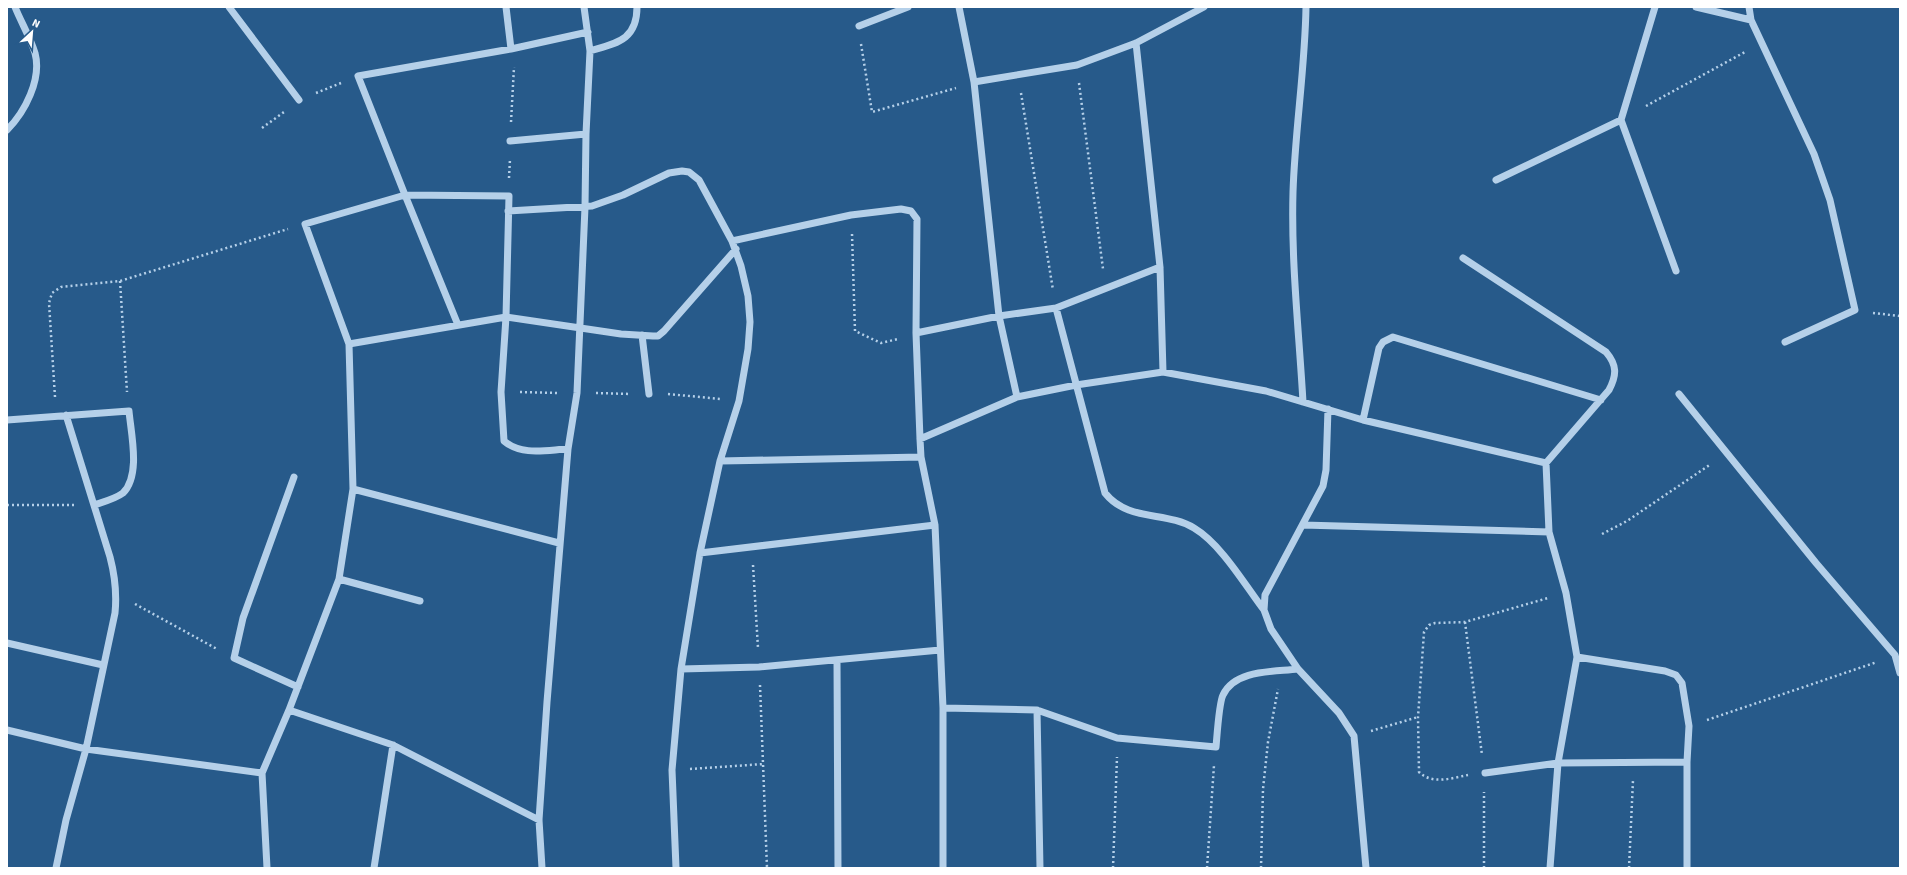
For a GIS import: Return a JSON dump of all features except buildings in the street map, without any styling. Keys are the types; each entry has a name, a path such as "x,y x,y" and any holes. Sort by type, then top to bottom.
{"street":[{"path":"7,130 22,110 32,92 36,73 35,54 15,7"},
{"path":"229,7 299,100"},
{"path":"506,7 511,49"},
{"path":"542,868 539,820 559,544 568,449 577,393 590,50 584,7"},
{"path":"590,50 625,39 631,33 635,24 637,7"},
{"path":"859,26 908,7"},
{"path":"959,7 974,82 998,316 1017,397"},
{"path":"974,82 1077,65 1136,43 1204,7"},
{"path":"1303,402 1295,277 1293,192 1304,74 1306,7"},
{"path":"1655,7 1621,120 1676,270"},
{"path":"1696,7 1751,20"},
{"path":"1749,7 1751,20 1807,138 1830,200 1855,310 1785,342"},
{"path":"458,325 404,195 358,76 511,49 588,32"},
{"path":"1136,43 1160,267 1163,372"},
{"path":"1496,180 1621,120"},
{"path":"510,140 586,134"},
{"path":"508,211 585,207 623,195 669,173 676,171 689,172 700,180 732,241 741,266 748,296 750,322 748,349 739,401 720,461 700,553 681,670 672,770 676,868"},
{"path":"267,868 262,774 289,710 339,579 353,489 349,344 305,224 404,195 509,196 506,317 501,392 504,441 510,446 523,451 568,449"},
{"path":"732,241 851,216 901,209 911,211 916,215 916,333 920,439 921,457 935,525 943,708 943,868"},
{"path":"349,344 506,317 642,336 658,336 736,250"},
{"path":"1463,258 1606,352 1613,361 1616,370 1614,380 1609,390 1546,464 1549,532 1566,593 1577,657 1558,763 1550,868"},
{"path":"916,333 998,316 1056,308 1160,267"},
{"path":"1056,308 1105,493 1110,499 1127,510 1184,523 1204,535 1214,544 1264,610 1271,629 1298,669 1339,713 1354,736 1366,868"},
{"path":"642,336 649,394"},
{"path":"1363,420 1379,348 1383,342 1393,337 1601,400"},
{"path":"920,439 1017,397 1076,385 1163,372 1266,391 1363,420 1546,464"},
{"path":"1678,394 1816,563 1895,655 1900,673"},
{"path":"1264,610 1265,595 1323,486 1326,470 1328,409"},
{"path":"7,420 129,411 134,465 129,484 123,492 114,498 94,505"},
{"path":"56,868 66,820 86,749 103,665 116,613 117,594 114,573 66,415"},
{"path":"720,461 921,457"},
{"path":"294,477 243,618 234,658 298,687"},
{"path":"353,489 559,544"},
{"path":"700,553 935,525"},
{"path":"1303,525 1549,532"},
{"path":"339,579 420,601"},
{"path":"7,644 103,665"},
{"path":"681,670 759,667 940,650"},
{"path":"1577,657 1665,671 1676,675 1681,680 1684,689 1689,726 1687,762 1687,868"},
{"path":"837,660 838,868"},
{"path":"943,708 1037,710 1117,738 1216,747 1222,695 1229,687 1244,676 1298,669"},
{"path":"289,710 393,745 539,820"},
{"path":"1037,710 1040,868"},
{"path":"7,730 86,749 262,774"},
{"path":"374,868 393,745"},
{"path":"1485,773 1558,763 1634,764 1687,762"}],"path":[{"path":"859,26 872,112 974,82"},
{"path":"1621,120 1761,43"},
{"path":"1077,65 1106,289"},
{"path":"1018,75 1056,308"},
{"path":"262,128 299,100 358,76"},
{"path":"851,216 855,331 881,344 916,333"},
{"path":"56,416 49,303 52,293 57,289 67,285 120,281 305,224"},
{"path":"120,281 129,411"},
{"path":"1855,310 1900,316"},
{"path":"501,392 675,394 739,401"},
{"path":"1602,534 1627,521 1726,454"},
{"path":"7,505 94,505"},
{"path":"752,548 764,764 767,868"},
{"path":"1485,773 1434,780 1422,775 1418,768 1418,717 1424,632 1429,625 1435,623 1465,622 1566,593"},
{"path":"117,594 234,658"},
{"path":"1465,622 1485,773 1484,868"},
{"path":"1689,726 1895,655"},
{"path":"1261,868 1263,789 1268,742 1282,671"},
{"path":"1354,736 1418,717"},
{"path":"1113,868 1117,738"},
{"path":"1207,868 1216,747"},
{"path":"672,770 764,764"},
{"path":"1629,868 1634,764"}]}
